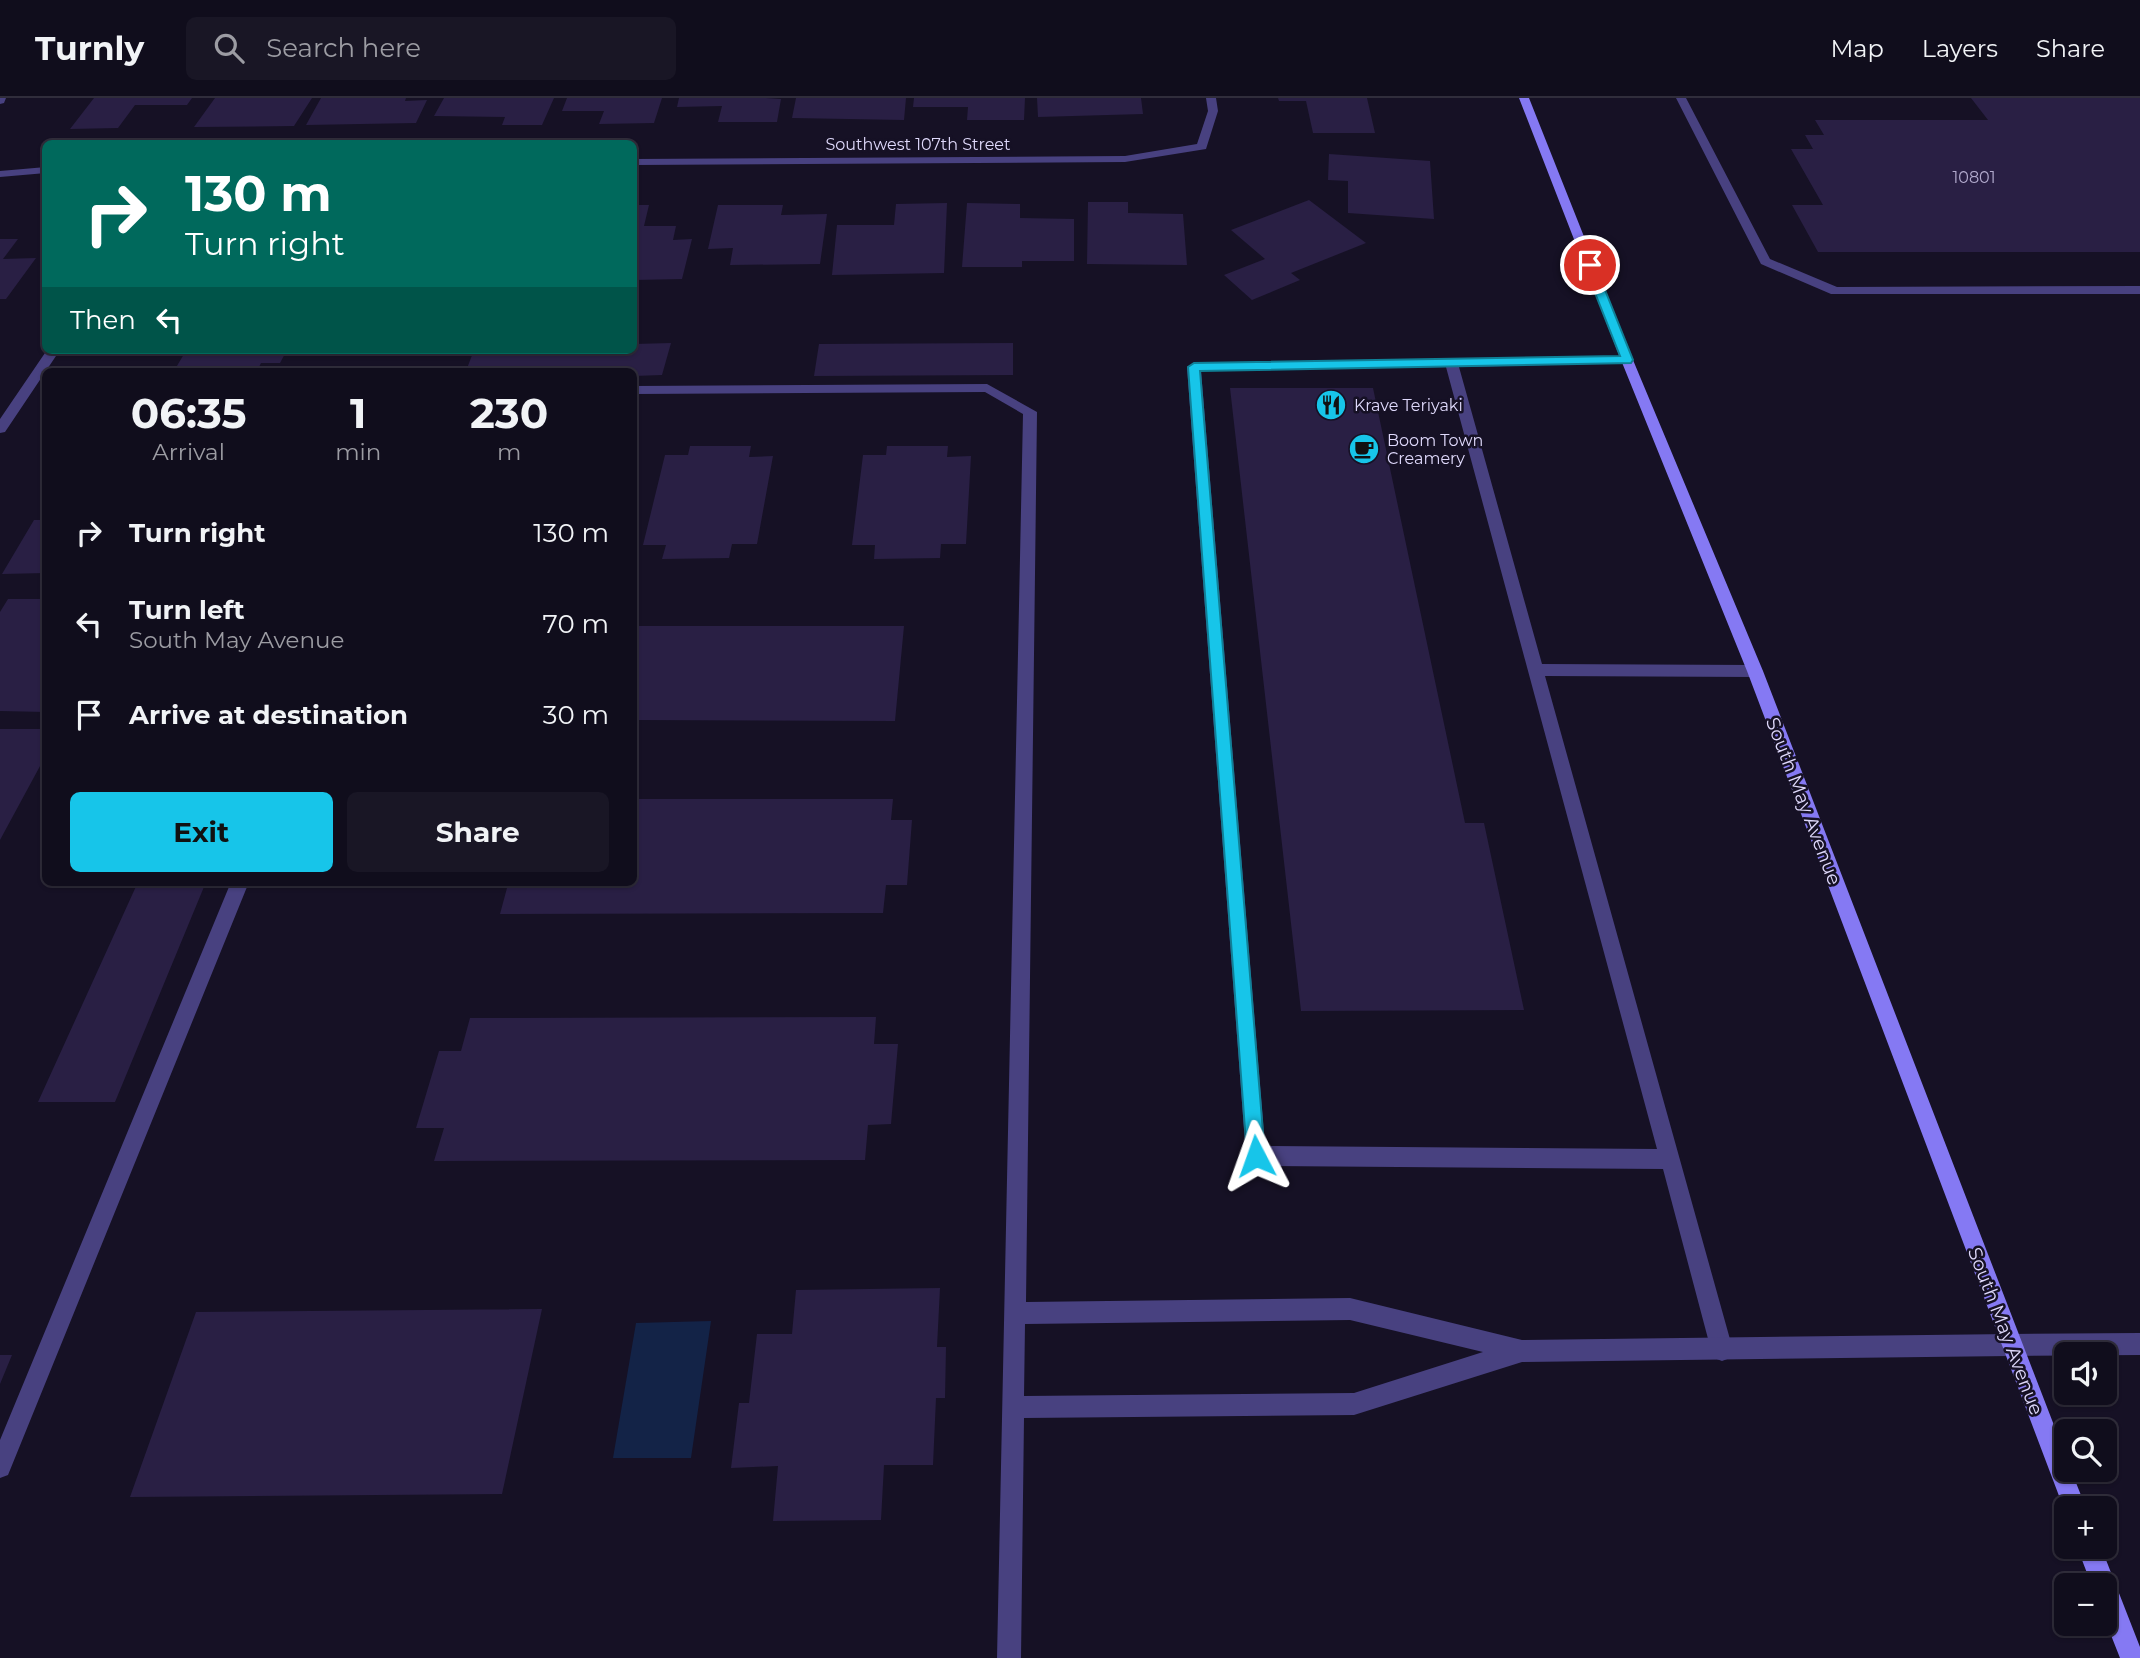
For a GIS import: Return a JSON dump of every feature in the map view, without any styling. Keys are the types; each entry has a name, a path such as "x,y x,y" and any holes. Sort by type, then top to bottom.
{"main road":[{"name":"South May Avenue","path":"1524,98 1627,360 1755,671 2069,1496"},
{"path":"2117,1619 2132,1658"}],"street":[{"name":"Southwest 107th Street","path":"637,162 1125,159 1202,147 1213,111 1211,98"},
{"path":"1681,98 1765,261 1824,286 1836,291 2140,290"},
{"path":"0,174 42,170"},
{"path":"0,429 51,354"},
{"path":"1627,360 1194,367 1256,1156 1670,1159"},
{"path":"1451,363 1722,1350"},
{"path":"637,390 987,388 1030,412 1009,1658"},
{"path":"1536,670 1755,671"},
{"path":"0,1467 238,886"},
{"path":"1014,1313 1350,1309 1522,1351 2140,1344"},
{"path":"1013,1407 1354,1404 1522,1351"}],"water":[{"path":"711,1321 691,1458 613,1458 636,1323"}],"building":[{"path":"94,98 192,98 187,105 135,105 118,128 70,129"},
{"path":"215,98 312,98 294,126 194,127"},
{"path":"321,98 427,100 416,123 306,125"},
{"path":"444,98 554,98 542,125 502,125 505,117 434,116"},
{"path":"567,98 662,98 654,123 599,124 604,111 562,111"},
{"path":"679,98 781,99 777,122 718,122 722,106 677,107"},
{"path":"796,98 906,98 904,120 792,118"},
{"path":"914,98 1025,98 1024,120 967,120 968,107 913,107"},
{"path":"1037,98 1141,98 1143,114 1038,117"},
{"path":"1278,98 1367,98 1375,133 1313,133 1306,101 1279,101"},
{"path":"1971,98 2140,98 2140,252 1818,252 1792,205 1823,205 1791,149 1813,149 1805,135 1824,135 1815,120 1988,120"},
{"path":"1329,154 1430,161 1434,219 1348,213 1348,181 1328,180"},
{"path":"1309,200 1366,243 1291,273 1300,280 1252,300 1224,275 1265,259 1231,230"},
{"path":"1088,202 1128,202 1128,213 1183,214 1187,265 1087,264"},
{"path":"947,203 944,273 832,275 837,225 894,225 896,204"},
{"path":"967,203 1020,204 1020,218 1074,219 1074,261 1022,261 1022,267 962,267"},
{"path":"637,205 649,205 644,226 676,226 673,240 692,239 682,279 637,280"},
{"path":"718,205 783,205 781,215 827,214 820,264 730,265 733,248 708,249"},
{"path":"0,239 18,239 3,259 36,258 6,299 0,299"},
{"path":"671,343 662,375 637,376 637,368 467,368 472,354 637,354 637,344"},
{"path":"1013,343 1013,375 814,376 819,344"},
{"path":"184,354 285,354 280,363 261,363 258,368 176,368"},
{"path":"1230,388 1373,388 1465,823 1484,823 1524,1010 1301,1011"},
{"path":"690,446 751,446 749,457 773,456 757,544 732,544 729,558 662,559 666,545 643,545 665,455 688,455"},
{"path":"887,446 948,446 947,457 971,456 966,544 941,544 940,558 874,559 875,545 852,545 863,455 886,455"},
{"path":"34,520 42,520 42,573 2,574"},
{"path":"8,599 42,599 42,712 0,711 0,612"},
{"path":"637,626 904,626 895,721 637,720"},
{"path":"0,729 42,729 42,762 0,840"},
{"path":"637,799 893,799 891,820 912,820 907,885 886,885 883,913 500,914 507,888 483,888 637,886"},
{"path":"136,886 204,886 115,1102 38,1102"},
{"path":"876,1017 874,1044 898,1044 891,1124 868,1125 865,1160 434,1161 444,1128 416,1128 439,1051 461,1051 470,1018"},
{"path":"940,1288 937,1347 946,1347 945,1398 936,1398 933,1465 884,1465 881,1520 773,1521 778,1466 731,1468 739,1403 749,1403 757,1334 792,1334 796,1290"},
{"path":"542,1309 502,1494 130,1497 196,1312"},
{"path":"0,1355 12,1355 0,1384"}],"place":[{"name":"Krave Teriyaki","path":"1331,405"},
{"name":"Boom Town Creamery","path":"1364,449"}],"route":[{"path":"1256,1156 1194,367 1627,360 1590,265"}]}
